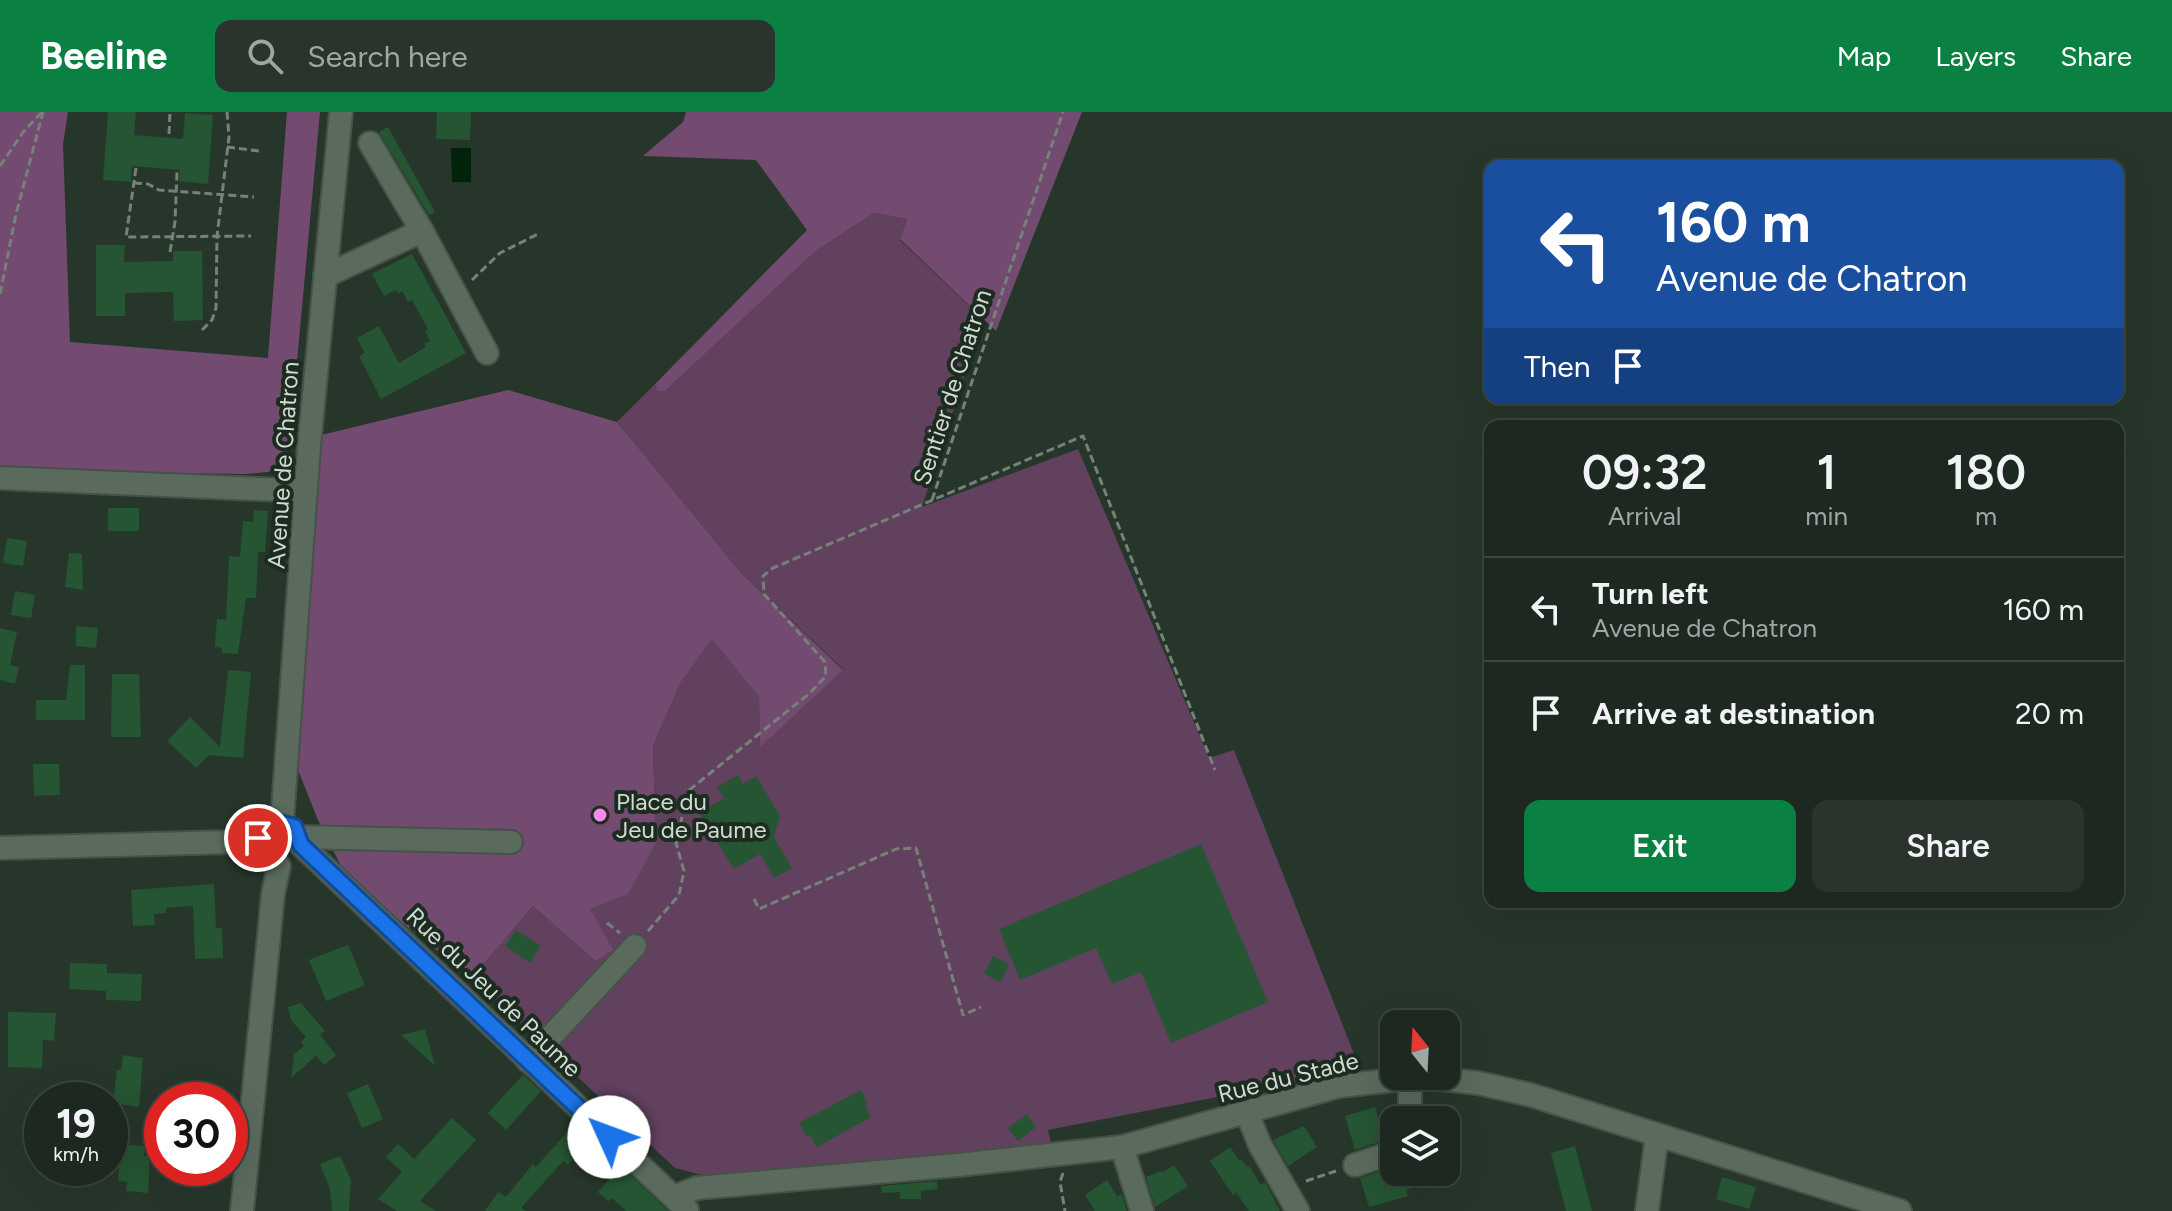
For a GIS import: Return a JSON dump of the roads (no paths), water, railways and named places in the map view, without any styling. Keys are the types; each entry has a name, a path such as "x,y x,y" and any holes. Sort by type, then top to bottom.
{"street":[{"name":"Avenue de Chatron","path":"282,822 306,491 341,112"},
{"path":"370,143 422,231 487,353"},
{"path":"325,276 422,231"},
{"path":"0,478 306,491"},
{"path":"276,822 294,827 301,841 297,857 279,866 267,862 257,845 264,827 276,822"},
{"path":"301,841 511,842"},
{"name":"Rue du Jeu de Paume","path":"301,841 684,1207"},
{"path":"0,848 231,842 257,845"},
{"path":"242,1211 273,894 279,866"},
{"path":"528,1061 635,946"},
{"name":"Rue du Stade","path":"1460,1081 1531,1095 1900,1211"},
{"name":"Rue du Stade","path":"684,1207 684,1193 697,1188 1122,1147 1339,1086 1380,1082"},
{"path":"1247,1113 1260,1145 1298,1211"},
{"path":"1647,1211 1657,1135"},
{"path":"1122,1147 1142,1211"},
{"path":"1355,1165 1380,1157"}],"place":[{"name":"Place du Jeu de Paume","path":"600,815"}]}
